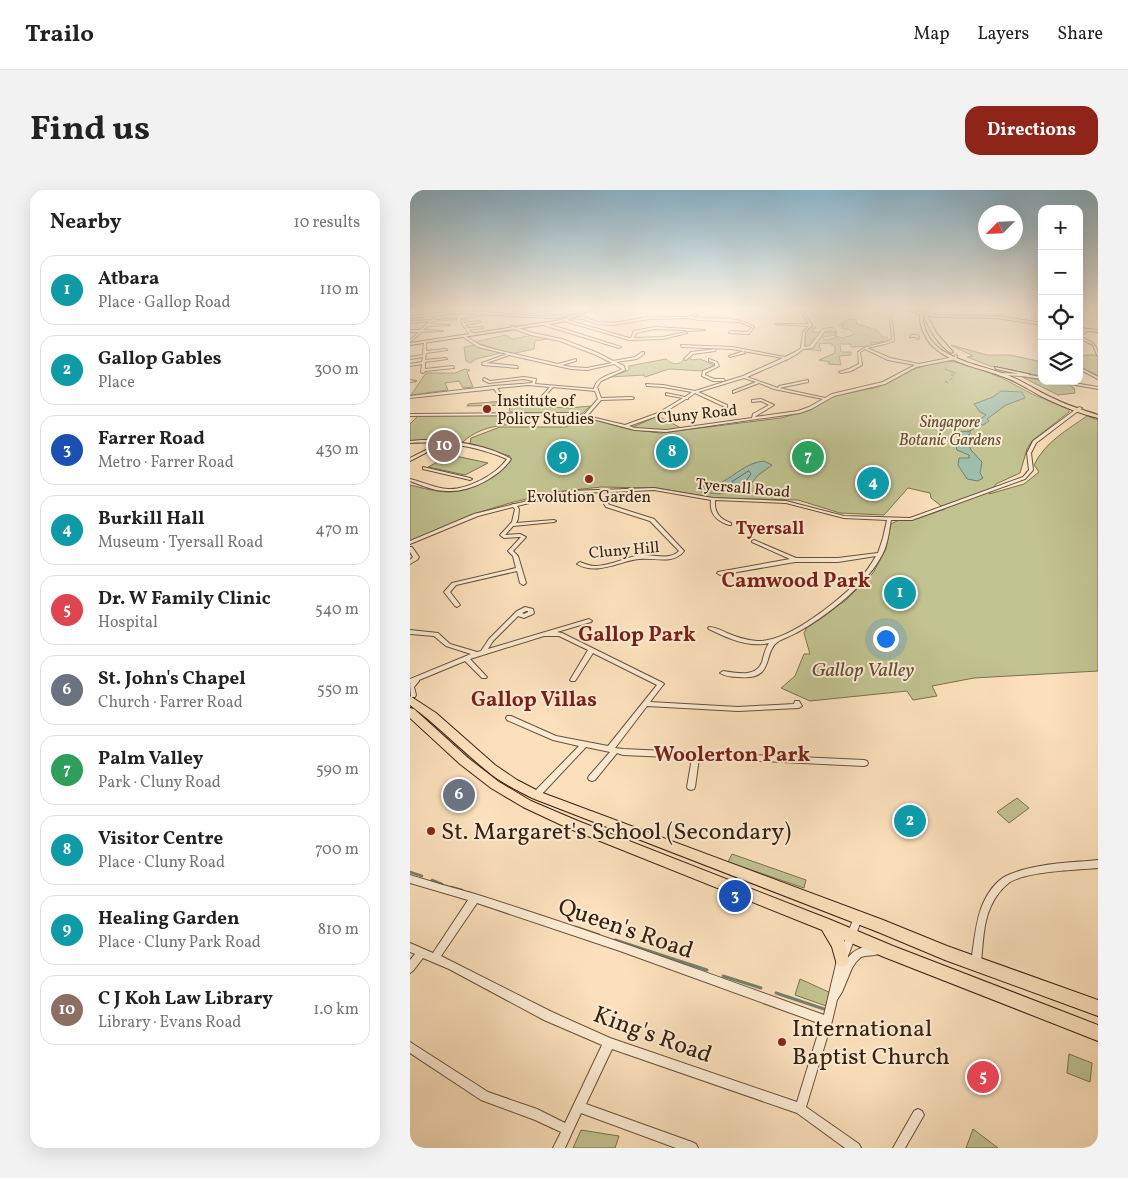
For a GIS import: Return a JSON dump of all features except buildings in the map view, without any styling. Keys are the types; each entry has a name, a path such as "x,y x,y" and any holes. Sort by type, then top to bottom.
{"highway":[{"path":"411,696 491,768 513,783 536,795 976,964 1098,1008"},
{"path":"410,712 495,785 527,804 574,826 826,925 888,952 1098,1032"},
{"path":"826,925 839,944 842,960"}],"main road":[{"path":"948,354 1076,409 1098,415"},
{"path":"951,354 955,357 1015,377 1076,409"},
{"path":"984,366 1030,376"},
{"path":"1015,377 1030,376"}],"street":[{"path":"424,354 423,371 454,367"},
{"path":"410,365 435,354"},
{"path":"517,367 483,364 510,354 580,369 636,358 642,354"},
{"path":"595,390 596,386 603,379 623,370 623,367 596,354"},
{"path":"685,359 692,354"},
{"path":"730,356 738,354"},
{"path":"763,354 788,358"},
{"path":"625,427 660,414 695,392 743,377 794,354"},
{"path":"841,372 851,370 861,364 859,354"},
{"path":"876,354 917,366"},
{"name":"Cluny Road","path":"410,415 559,414 585,416 642,430 666,431 799,412 833,395 882,384 917,366 955,357"},
{"path":"410,358 446,359"},
{"path":"558,365 575,360"},
{"path":"710,360 716,363 717,366 704,372 702,375 704,377 718,380 743,377 775,388 825,399"},
{"path":"1083,370 1098,378"},
{"path":"998,374 1038,377"},
{"path":"484,379 491,382 524,378 535,380 533,384"},
{"path":"734,392 760,382"},
{"path":"775,388 807,382"},
{"path":"410,396 494,386 533,384 595,390"},
{"path":"647,385 695,392 726,406"},
{"path":"1080,385 1098,388"},
{"path":"494,386 503,399 513,401"},
{"path":"543,397 552,386"},
{"path":"595,390 600,399"},
{"path":"667,394 687,398"},
{"path":"585,416 600,399 632,398"},
{"name":"Cluny Road","path":"753,401 761,400 772,405 754,415 753,419"},
{"name":"Tyersall Road","path":"410,543 476,515 570,492 654,489 713,499 781,501 838,516 889,519 914,518 1024,478 1031,470 1028,453 1034,442 1076,409"},
{"path":"410,442 427,441 458,445 497,454 509,459 506,466 499,472 460,488 447,489 410,480"},
{"path":"410,460 429,450"},
{"path":"426,468 467,479"},
{"name":"Cluny Hill","path":"580,564 590,567 607,566 638,558 674,557 680,555 682,551 652,520 608,506 606,504 609,491"},
{"path":"713,499 711,507 713,511 721,521 730,524"},
{"path":"513,505 517,509 517,519 514,525 502,535 524,537 510,551 515,556 523,583"},
{"path":"711,628 731,636 758,642 776,639 796,631 863,581 880,554 889,519"},
{"path":"514,525 554,521"},
{"path":"754,541 796,560"},
{"path":"410,548 416,556 410,562"},
{"path":"720,574 796,560 838,560 880,554"},
{"path":"457,605 447,591 454,584 519,569"},
{"path":"480,653 510,619 520,614"},
{"path":"410,681 465,658 589,621"},
{"path":"410,632 436,634 448,645 480,653"},
{"path":"546,634 560,634 661,684 592,778"},
{"path":"723,673 746,676 759,672 764,666 767,649 776,639"},
{"path":"573,680 592,649"},
{"path":"465,658 484,677"},
{"path":"411,696 412,685 421,677"},
{"path":"646,704 738,709 799,706 797,702"},
{"path":"509,718 555,738 612,750 864,763"},
{"path":"536,795 584,745"},
{"path":"691,787 696,755"},
{"path":"976,964 978,937 988,900 997,886 1020,872 1098,864"},
{"name":"Queen's Road","path":"410,879 632,949 827,1021"},
{"path":"435,957 475,898"},
{"path":"800,1109 834,997 842,960 858,918"},
{"name":"King's Road","path":"410,947 435,957 548,1016 609,1043 800,1109 855,1148"},
{"path":"834,997 854,956 866,950 888,952"},
{"path":"410,968 422,952"},
{"path":"560,1148 609,1043"},
{"path":"410,1047 486,1096 536,1115 568,1130"},
{"path":"580,1107 692,1148"},
{"path":"899,1148 918,1115"}],"green space":[{"path":"465,354 497,354 476,359 470,363 466,361"},
{"path":"833,354 851,354 839,356 841,365 828,364 830,362 819,360"},
{"path":"968,354 1010,355 1038,361 1038,375 990,366 967,357 973,356"},
{"path":"1098,355 1098,376 1083,368 1083,356"},
{"path":"688,356 692,360 700,359 714,365 703,371 669,369 645,377 644,375 610,377 629,370 629,366 666,359 675,364 683,361"},
{"path":"941,361 956,362 982,370 1034,395 1069,408 1069,412 1032,441 1027,449 1020,473 996,484 989,494 1024,484 1039,472 1034,465 1050,443 1087,416 1098,420 1098,671 974,678 932,686 937,696 913,700 907,691 810,701 781,688 795,676 804,654 810,654 804,633 807,627 846,600 873,573 886,549 891,524 899,520 916,519 945,509 931,498 930,493 908,488 884,515 840,513 798,500 715,498 656,488 601,487 555,492 510,503 477,513 410,541 410,485 449,492 465,489 490,477 510,462 510,456 470,444 471,438 500,427 566,427 583,417 628,429 660,433 781,418 810,410 829,397 878,387 911,370"},
{"path":"465,369 470,370 467,372 473,387 463,388 459,381 445,383 448,390 411,395 426,373 455,373"},
{"path":"1022,377 1038,380 1038,385"},
{"path":"1038,385 1069,385 1074,388 1075,393 1058,395"},
{"path":"512,402 513,405 570,408 590,406 582,414 510,412 509,405 467,406 468,404"},
{"path":"533,415 528,424 492,427 475,433 461,444 428,440 410,441 410,424 418,416"},
{"path":"658,416 681,428 650,430 633,427"},
{"path":"451,455 488,463 465,475 428,467"},
{"path":"1017,798 1029,808 1009,823 997,812"},
{"path":"732,854 806,880 804,888 728,862"},
{"path":"800,979 831,993 829,1007 795,995"},
{"path":"1069,1054 1092,1063 1090,1082 1067,1073"},
{"path":"973,1129 998,1148 966,1148"},
{"path":"581,1130 619,1136 615,1148 573,1148"}],"water":[{"path":"1001,391 1022,392 1025,398 1006,405 987,419 989,421 983,425 975,423 986,415 980,412 974,404 993,397"},
{"path":"970,431 970,434 967,436 970,438 968,442 971,450 982,462 980,473 983,478 978,481 967,479 958,465 959,458 969,458 969,455 957,450 955,443 944,437 959,439 959,432"},
{"path":"764,461 772,465 757,476 746,491 740,490 719,494 701,492 703,487 720,483 747,466"}],"waterway":[{"path":"945,369 955,373"},
{"path":"968,432 975,428"},
{"path":"410,872 422,876"},
{"path":"432,880 442,884"},
{"path":"451,887 462,890"},
{"path":"575,927 599,935"},
{"path":"615,940 707,970"},
{"path":"723,976 761,988"},
{"path":"776,993 824,1009"}],"place":[{"name":"Institute of Policy Studies","path":"487,409"},
{"name":"C J Koh Law Library","path":"444,446"},
{"name":"Visitor Centre","path":"672,452"},
{"name":"Healing Garden","path":"563,457"},
{"name":"Palm Valley","path":"808,457"},
{"name":"Evolution Garden","path":"589,479"},
{"name":"Burkill Hall","path":"873,483"},
{"name":"Atbara","path":"900,593"},
{"name":"St. John's Chapel","path":"459,795"},
{"name":"Gallop Gables","path":"910,821"},
{"name":"St. Margaret's School (Secondary)","path":"431,831"},
{"name":"Farrer Road","path":"735,896"},
{"name":"International Baptist Church","path":"782,1042"},
{"name":"Dr. W Family Clinic","path":"983,1077"}],"district":[{"name":"Tyersall","path":"770,528"},
{"name":"Camwood Park","path":"796,580"},
{"name":"Gallop Park","path":"637,634"},
{"name":"Gallop Villas","path":"534,699"},
{"name":"Woolerton Park","path":"732,754"}],"park label":[{"name":"Singapore Botanic Gardens","path":"950,430"},
{"name":"Gallop Valley","path":"863,669"}]}
